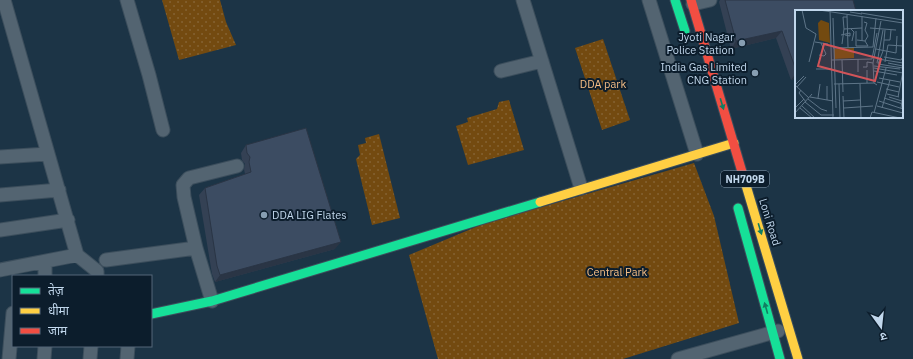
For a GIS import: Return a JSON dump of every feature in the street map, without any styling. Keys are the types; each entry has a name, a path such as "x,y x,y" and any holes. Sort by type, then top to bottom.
{"main road":[{"path":"675,0 686,37"},
{"name":"Loni Road","path":"692,2 798,359"},
{"path":"152,314 212,301 581,188 734,143"},
{"name":"NH709B","path":"734,196 780,359"}],"street":[{"path":"4,0 78,254 85,262 97,271 97,275"},
{"path":"127,0 163,130"},
{"path":"523,0 581,188"},
{"path":"649,0 697,154"},
{"path":"692,2 710,0"},
{"path":"501,71 542,61"},
{"path":"0,157 48,154"},
{"path":"212,301 196,248 184,197 183,185 189,178 237,166"},
{"path":"0,195 59,190"},
{"path":"0,230 68,220"},
{"path":"106,260 196,248"},
{"path":"0,270 16,272 45,262 78,254"},
{"path":"45,262 45,275"},
{"path":"9,359 8,344 12,319"},
{"path":"678,359 789,327"},
{"path":"44,359 45,347"},
{"path":"90,359 91,347"},
{"path":"128,347 128,359"}],"green space":[{"path":"162,0 220,0 226,22 236,45 179,60"},
{"name":"DDA park","path":"603,39 630,120 602,130 575,48"},
{"path":"509,100 524,150 468,165 456,126 468,122 467,118 497,109 499,102"},
{"path":"379,134 400,218 372,225 356,159 360,155 358,145 366,143 365,138"},
{"name":"Central Park","path":"694,163 714,216 739,323 623,359 438,359 409,255 483,224"}],"building":[{"name":"Jyoti Nagar Police Station","path":"725,0 853,0 856,10 795,10 795,67 782,31 736,41"},
{"name":"DDA LIG Flates","path":"306,128 341,242 220,275 217,266 205,188 251,172 249,162 250,157 247,153 246,145"}],"traffic: fast":[{"path":"675,0 685,31"},
{"path":"152,314 212,301 540,202"},
{"path":"738,208 780,359"}],"traffic: slow":[{"path":"540,202 734,143"},
{"path":"745,182 798,359"}],"traffic: jam":[{"path":"691,0 745,182"}],"place":[{"name":"Jyoti Nagar Police Station","path":"742,43"},
{"name":"India Gas Limited CNG Station","path":"755,73"},
{"name":"DDA LIG Flates","path":"264,215"}]}
